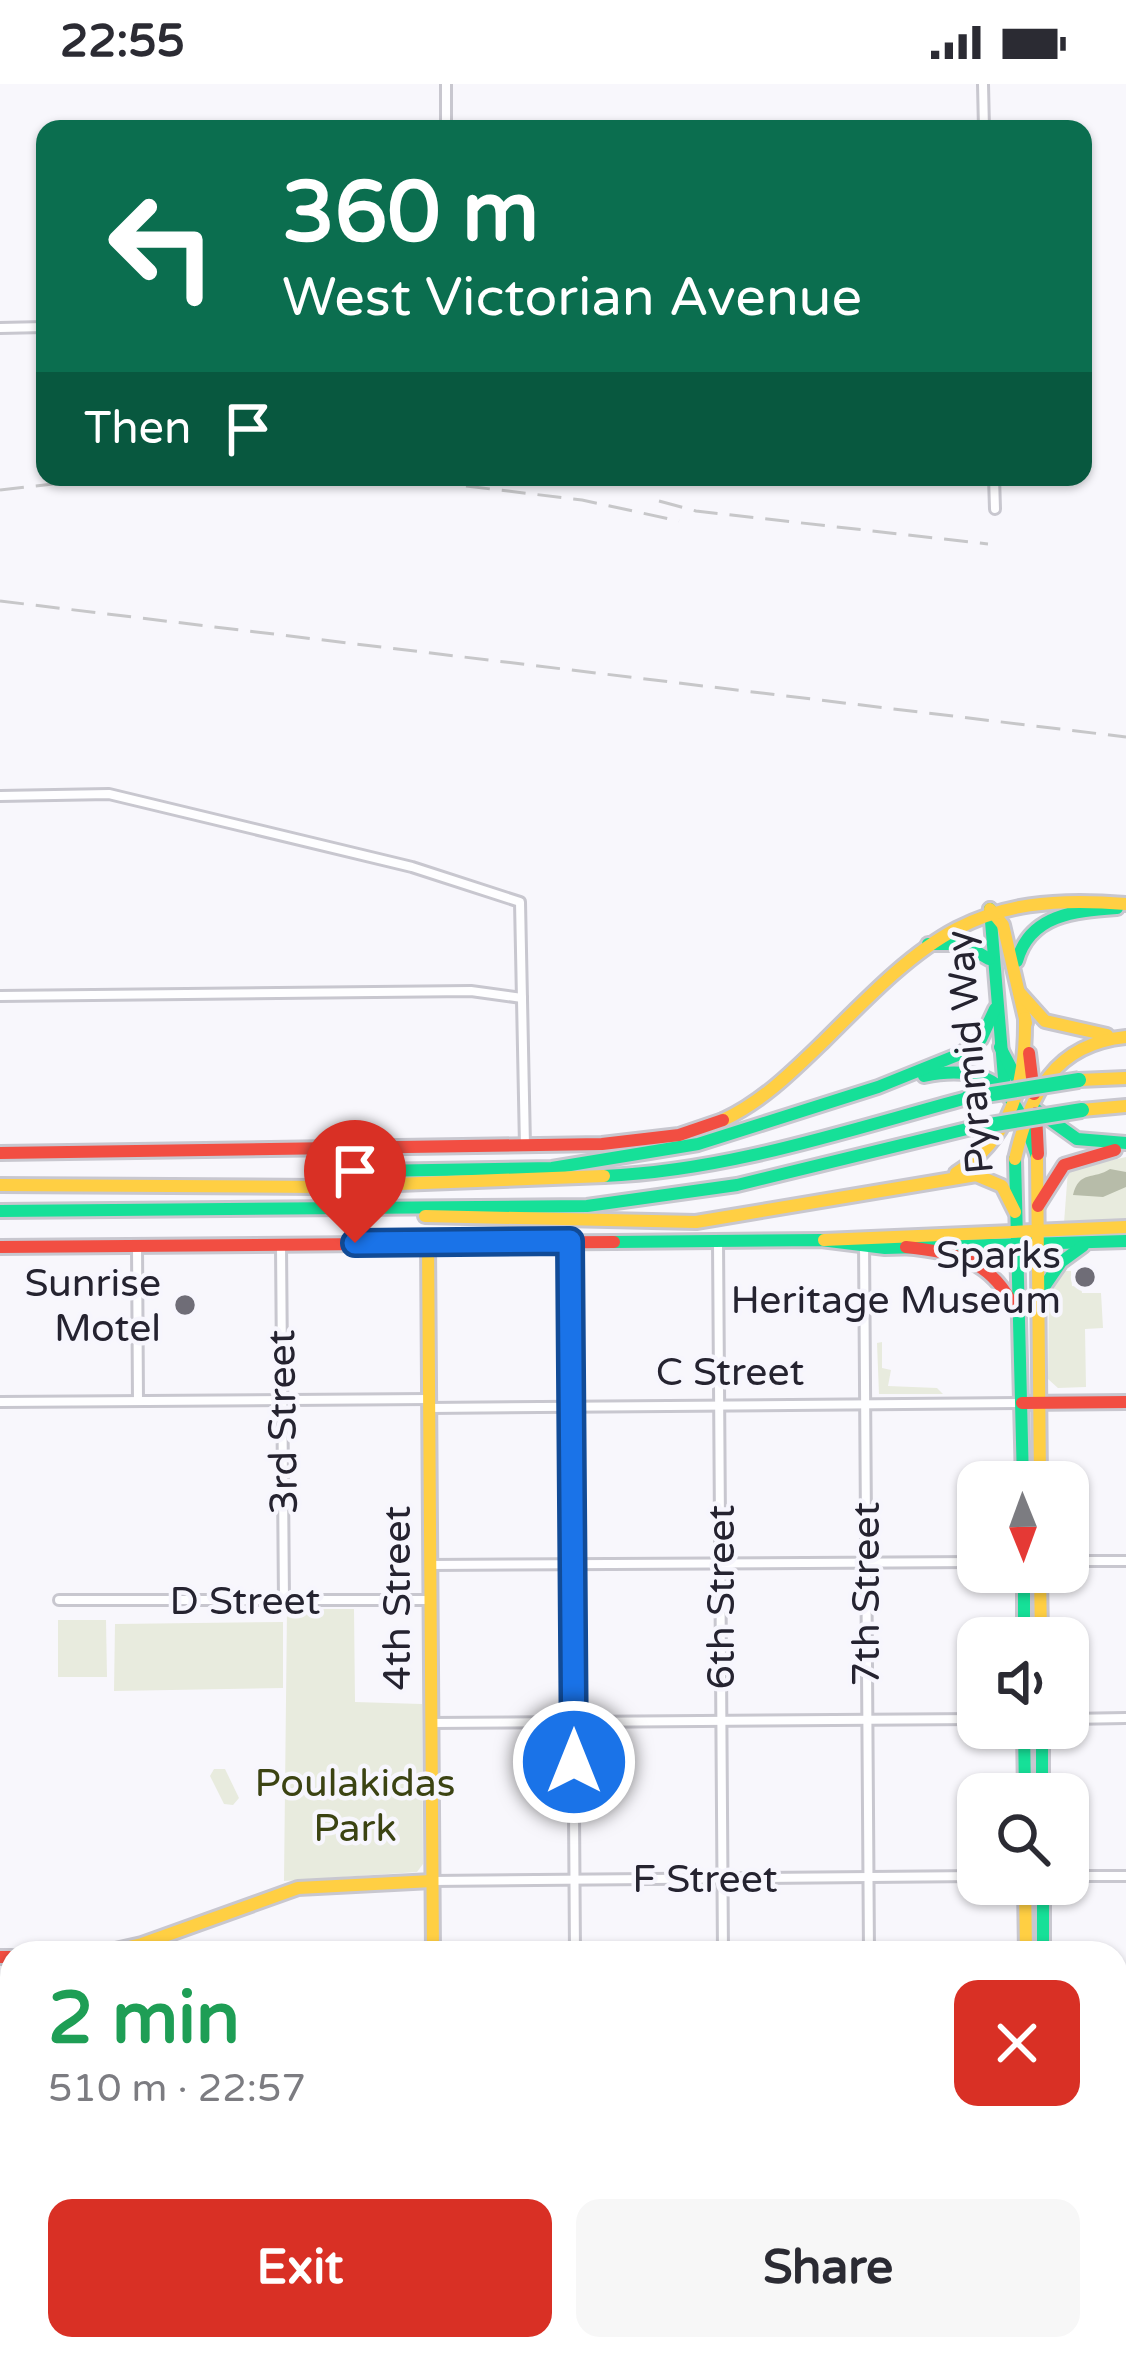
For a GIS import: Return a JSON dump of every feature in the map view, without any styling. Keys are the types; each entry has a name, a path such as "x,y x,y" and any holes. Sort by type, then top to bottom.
{"main road":[{"path":"0,1153 652,1140 737,1113 791,1072 925,944 990,909 1061,897 1126,906"},
{"path":"1016,967 1023,939 1039,924 1087,909 1126,906"},
{"name":"Pyramid Way","path":"990,909 990,959 1000,1047 1022,1101 1037,1157 1039,1295 1025,1461"},
{"name":"Pyramid Way","path":"990,909 1003,925 1025,1018 1015,1212 1019,1319 1038,1461"},
{"path":"925,944 963,944 990,959"},
{"path":"1019,992 1045,1021 1119,1037"},
{"path":"319,1187 370,1171 531,1169 642,1156 735,1134 878,1088 968,1051 985,1034 995,1009"},
{"path":"946,1178 981,1159 1022,1101 1066,1053 1119,1037"},
{"path":"878,1088 954,1071 982,1076 1076,1139 1126,1145"},
{"path":"0,1185 319,1187 647,1174 776,1150 967,1098 1078,1080 1126,1078"},
{"path":"0,1215 377,1210 654,1199 971,1128 1126,1106"},
{"path":"1038,1206 1064,1165 1126,1145"},
{"path":"377,1210 433,1217 672,1224 792,1210 946,1178 993,1179 1015,1212"},
{"path":"0,1247 1038,1238 1126,1227"},
{"path":"906,1247 1016,1238"},
{"path":"1038,1238 1083,1246 1126,1241"},
{"path":"864,1240 959,1252 980,1260 1002,1281 1019,1319"},
{"name":"4th Street","path":"428,1242 434,1941"},
{"path":"1039,1295 1061,1262 1083,1246"},
{"path":"1031,1403 1126,1402"},
{"path":"160,1941 292,1889 338,1882 432,1881"},
{"path":"1025,1905 1026,1941"},
{"path":"1043,1905 1043,1941"}],"street":[{"path":"446,84 446,120"},
{"path":"983,84 985,120"},
{"path":"0,328 36,327"},
{"path":"994,486 995,509"},
{"path":"0,796 110,794 412,867 520,902 525,1146"},
{"path":"0,996 471,991 522,998"},
{"name":"6th Street","path":"718,1240 723,1941"},
{"name":"7th Street","path":"864,1240 869,1941"},
{"path":"570,1241 575,1941"},
{"name":"3rd Street","path":"281,1243 284,1601"},
{"path":"137,1244 139,1401"},
{"name":"C Street","path":"0,1402 1031,1403"},
{"path":"1089,1562 1126,1561"},
{"path":"430,1565 957,1562"},
{"name":"D Street","path":"59,1600 430,1600"},
{"path":"1089,1719 1126,1718"},
{"path":"431,1723 957,1719"},
{"name":"F Street","path":"432,1881 957,1876"},
{"path":"1089,1876 1126,1876"}],"green space":[{"path":"1126,1157 1126,1220 1118,1225 1064,1223 1068,1170"},
{"path":"1059,1271 1071,1271 1072,1286 1081,1287 1082,1293 1101,1293 1103,1328 1085,1329 1086,1387 1058,1388 1048,1379 1049,1292"},
{"path":"882,1342 882,1368 891,1370 888,1386 937,1388 943,1394 879,1394 877,1343"},
{"name":"Poulakidas Park","path":"287,1609 354,1609 355,1702 422,1704 423,1864 417,1872 284,1881"},
{"path":"58,1620 106,1620 107,1677 58,1677"},
{"path":"283,1622 283,1688 114,1691 115,1624"},
{"path":"214,1769 225,1769 239,1798 233,1805 224,1804 210,1776"}],"shaded area":[{"path":"1110,1169 1126,1172 1126,1187 1103,1197 1073,1195 1083,1179"}],"railway":[{"path":"0,490 36,486"},
{"path":"466,486 582,500 679,521"},
{"path":"659,501 696,511 988,544"},
{"path":"0,601 1126,737"}],"traffic: fast":[{"path":"1017,961 1023,945 1043,924 1070,914 1117,908"},
{"path":"990,909 1005,1090"},
{"path":"928,944 963,944 989,959"},
{"path":"336,1182 370,1171 552,1168 698,1144 878,1087 960,1054 981,1039 995,1009"},
{"path":"1000,1047 1020,1085"},
{"path":"924,1076 969,1073 1000,1087 1021,1116 1037,1157"},
{"path":"967,1098 1079,1080"},
{"path":"604,1176 742,1158 967,1098"},
{"path":"1035,1109 1077,1139 1126,1143"},
{"path":"971,1128 1082,1110"},
{"path":"0,1211 587,1206 737,1185 971,1128"},
{"path":"1015,1159 1022,1461"},
{"path":"614,1242 821,1240 885,1248 1126,1241"},
{"path":"1039,1294 1061,1262 1083,1246"},
{"path":"1024,1593 1024,1617"},
{"path":"1024,1749 1025,1773"},
{"path":"1042,1749 1042,1773"},
{"path":"1043,1905 1043,1941"}],"traffic: slow":[{"path":"723,1120 776,1085 893,974 956,929 990,914 1029,905 1126,904"},
{"path":"990,909 1003,925 1026,1023"},
{"path":"1019,992 1045,1021 1107,1035"},
{"path":"956,1173 991,1143 1012,1106 1023,1064 1025,1018"},
{"path":"1015,1159 1029,1114 1049,1076 1080,1050 1126,1037"},
{"path":"1079,1080 1126,1078"},
{"path":"1082,1110 1126,1106"},
{"path":"1037,1157 1040,1461"},
{"path":"425,1216 696,1222 976,1175 1002,1186 1015,1212"},
{"path":"0,1185 319,1187 604,1176"},
{"path":"824,1240 1126,1227"},
{"path":"428,1242 433,1941"},
{"path":"1040,1593 1041,1617"},
{"path":"150,1941 298,1888 432,1881"},
{"path":"1025,1905 1026,1941"}],"traffic: jam":[{"path":"1029,1053 1034,1094"},
{"path":"1036,1113 1038,1154"},
{"path":"0,1153 602,1144 679,1135 723,1120"},
{"path":"1038,1206 1064,1165 1115,1150"},
{"path":"0,1247 614,1242"},
{"path":"906,1247 970,1261 994,1278 1014,1307"},
{"path":"1022,1403 1126,1402"}],"place":[{"name":"Sparks Heritage Museum","path":"1085,1277"},
{"name":"Sunrise Motel","path":"185,1305"}],"route":[{"path":"355,1243 570,1241 574,1762"}]}
